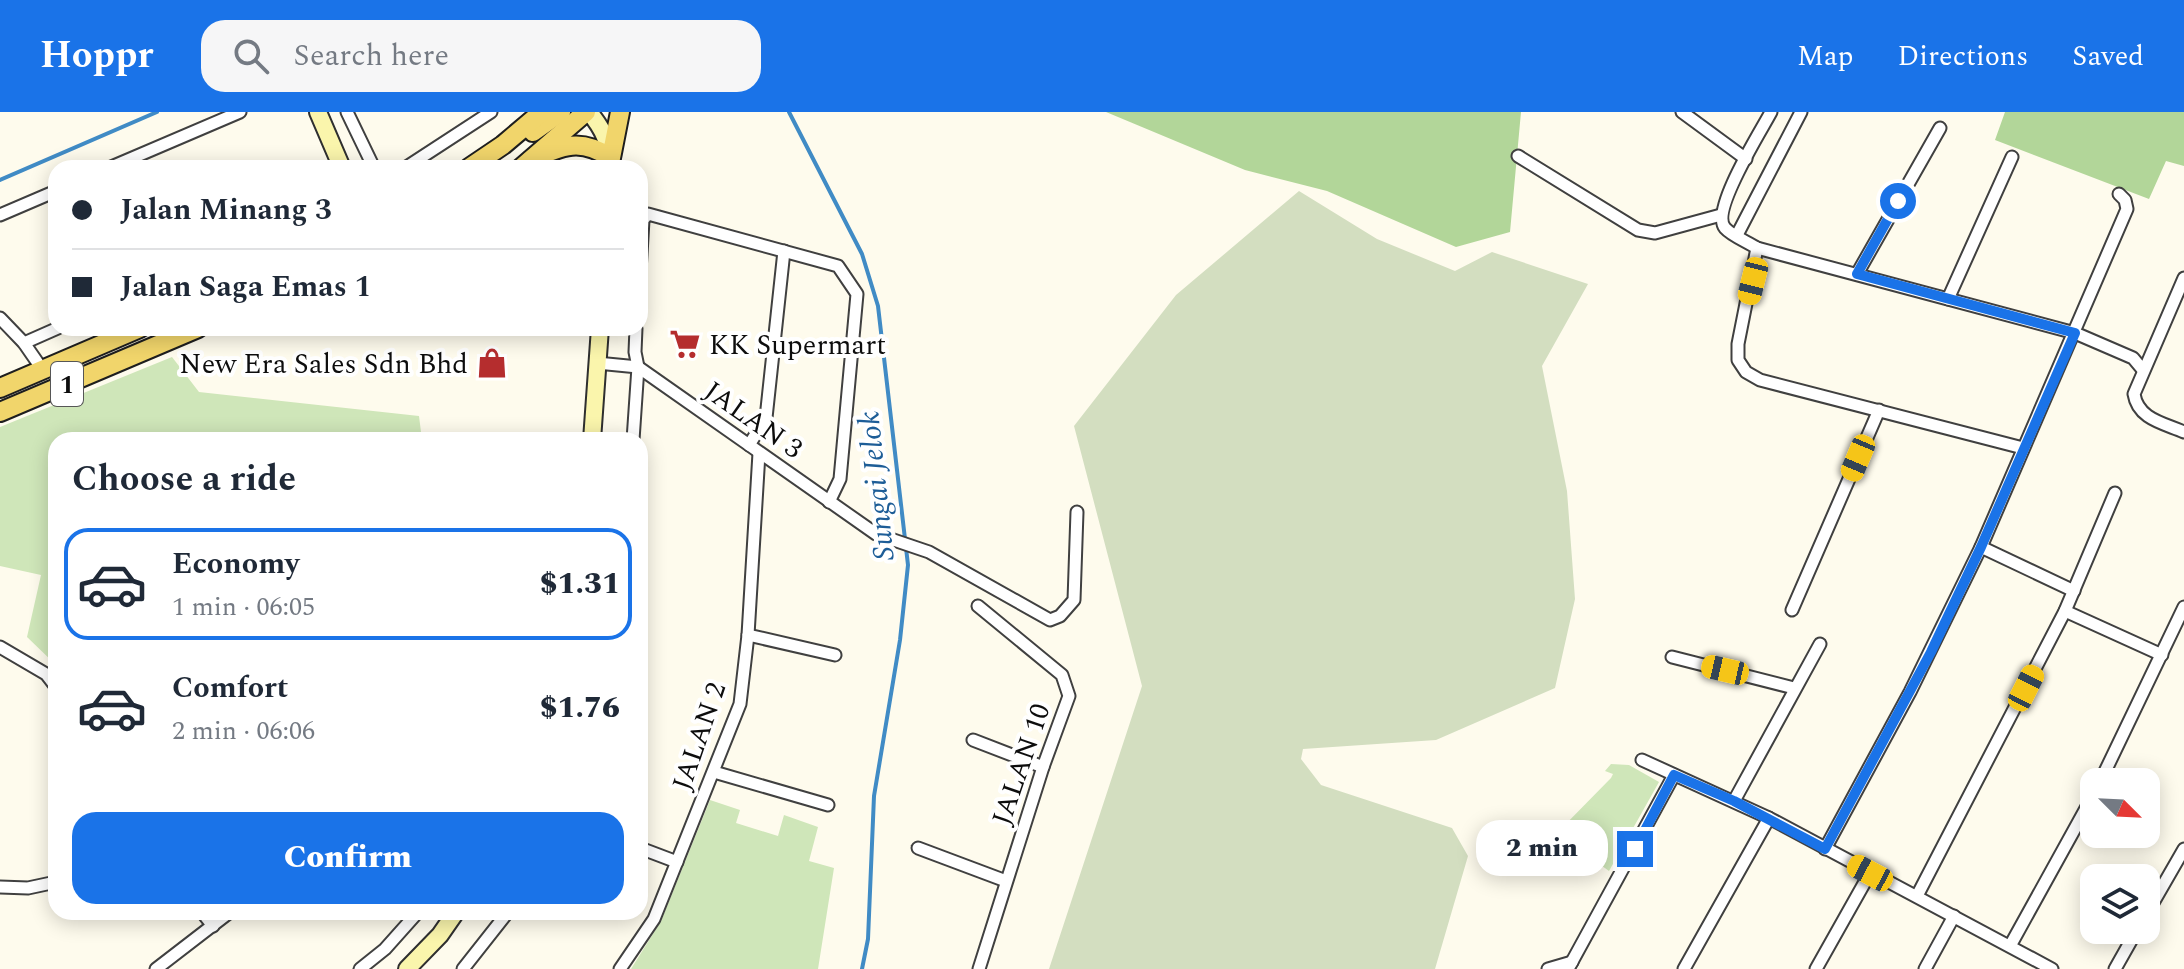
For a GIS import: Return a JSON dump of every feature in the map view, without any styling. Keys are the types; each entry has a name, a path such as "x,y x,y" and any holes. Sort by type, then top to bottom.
{"main road":[{"path":"481,160 542,112"},
{"path":"503,145 519,143 561,112"},
{"path":"531,160 587,112"},
{"path":"612,160 620,112"},
{"path":"534,160 562,146 583,145 597,149 608,160"},
{"name":"1","path":"0,388 121,336"},
{"name":"1","path":"0,412 179,336"}],"street":[{"path":"128,160 240,112"},
{"path":"318,112 339,160"},
{"path":"347,112 370,160"},
{"path":"416,160 477,117 491,112"},
{"path":"587,112 604,130 610,160"},
{"path":"1682,112 1746,159"},
{"path":"1722,220 1730,187 1771,112"},
{"path":"1737,235 1801,112"},
{"path":"1857,274 1940,128"},
{"path":"1518,156 1638,230 1655,233 1722,220"},
{"path":"1948,299 2012,157"},
{"path":"0,215 48,194"},
{"path":"1825,849 1910,692 1981,547 2127,209 2125,200 2119,194"},
{"path":"648,214 838,266 857,294 840,479 829,502"},
{"path":"1722,220 1757,248 2075,333 2133,358 2143,370"},
{"path":"1757,248 1738,344 1738,360 1746,372 1760,380 2023,448"},
{"path":"754,449 766,418 784,251"},
{"path":"2184,278 2134,394 2142,414 2184,432"},
{"path":"0,318 24,343 42,369"},
{"path":"24,343 48,332"},
{"path":"593,432 599,336"},
{"path":"634,432 638,367 636,336"},
{"path":"2133,358 2148,357"},
{"name":"JALAN 3","path":"597,363 638,367 876,534 929,552 1050,620 1060,616 1074,600 1077,512"},
{"path":"1792,610 1879,410"},
{"name":"JALAN 2","path":"620,969 654,919 740,704 748,635 754,449"},
{"path":"1917,896 2065,611 2115,493"},
{"path":"1981,547 2074,591"},
{"name":"JALAN 10","path":"978,606 1062,675 1069,696 1043,767 979,969"},
{"path":"2107,768 2184,607"},
{"path":"2065,611 2162,655"},
{"path":"748,635 835,655"},
{"path":"1734,801 1820,644"},
{"path":"0,647 48,677"},
{"path":"1672,657 1794,688"},
{"path":"973,740 1043,767"},
{"path":"1642,760 1769,818 2044,967"},
{"path":"714,772 828,805"},
{"path":"1548,969 1570,965 1674,775"},
{"path":"1684,969 1769,818"},
{"path":"2010,946 2080,819"},
{"path":"918,848 1006,881"},
{"path":"2160,891 2184,849"},
{"path":"648,851 677,862"},
{"path":"1816,969 1870,873"},
{"path":"0,887 28,888 48,884"},
{"path":"1925,969 1954,916"},
{"path":"208,920 213,926"},
{"path":"156,969 220,920"},
{"path":"360,969 385,949 411,920"},
{"path":"407,969 450,920"},
{"path":"463,969 502,920"},
{"path":"2115,969 2129,944"}],"green space":[{"path":"1106,112 1521,112 1510,232 1456,247 1327,191 1245,170"},
{"path":"2005,112 2184,112 2184,166 2166,161 2149,199 1995,140"},
{"path":"1299,191 1377,239 1455,271 1492,252 1588,284 1542,366 1567,491 1575,599 1555,688 1436,740 1303,749 1301,759 1321,785 1452,828 1468,856 1435,969 1049,969 1142,686 1074,426 1176,295"},
{"path":"172,357 199,392 419,416 421,432 48,432 48,657 27,637 41,575 0,566 0,427"},
{"path":"1611,764 1629,765 1659,782 1609,871 1557,833 1611,778 1613,774 1605,771"},
{"path":"710,800 740,810 736,823 778,836 784,815 818,827 809,861 834,868 818,969 631,969 661,921"}],"waterway":[{"path":"0,180 157,112"},
{"name":"Sungai Jelok","path":"789,112 862,254 878,306 908,565 900,640 874,796 868,939 862,969"}],"place":[{"name":"KK Supermart","path":"685,344"},
{"name":"New Era Sales Sdn Bhd","path":"492,363"}],"route":[{"path":"1635,849 1674,775 1769,818 1825,849 1931,652 2075,333 1857,274 1898,201"}]}
